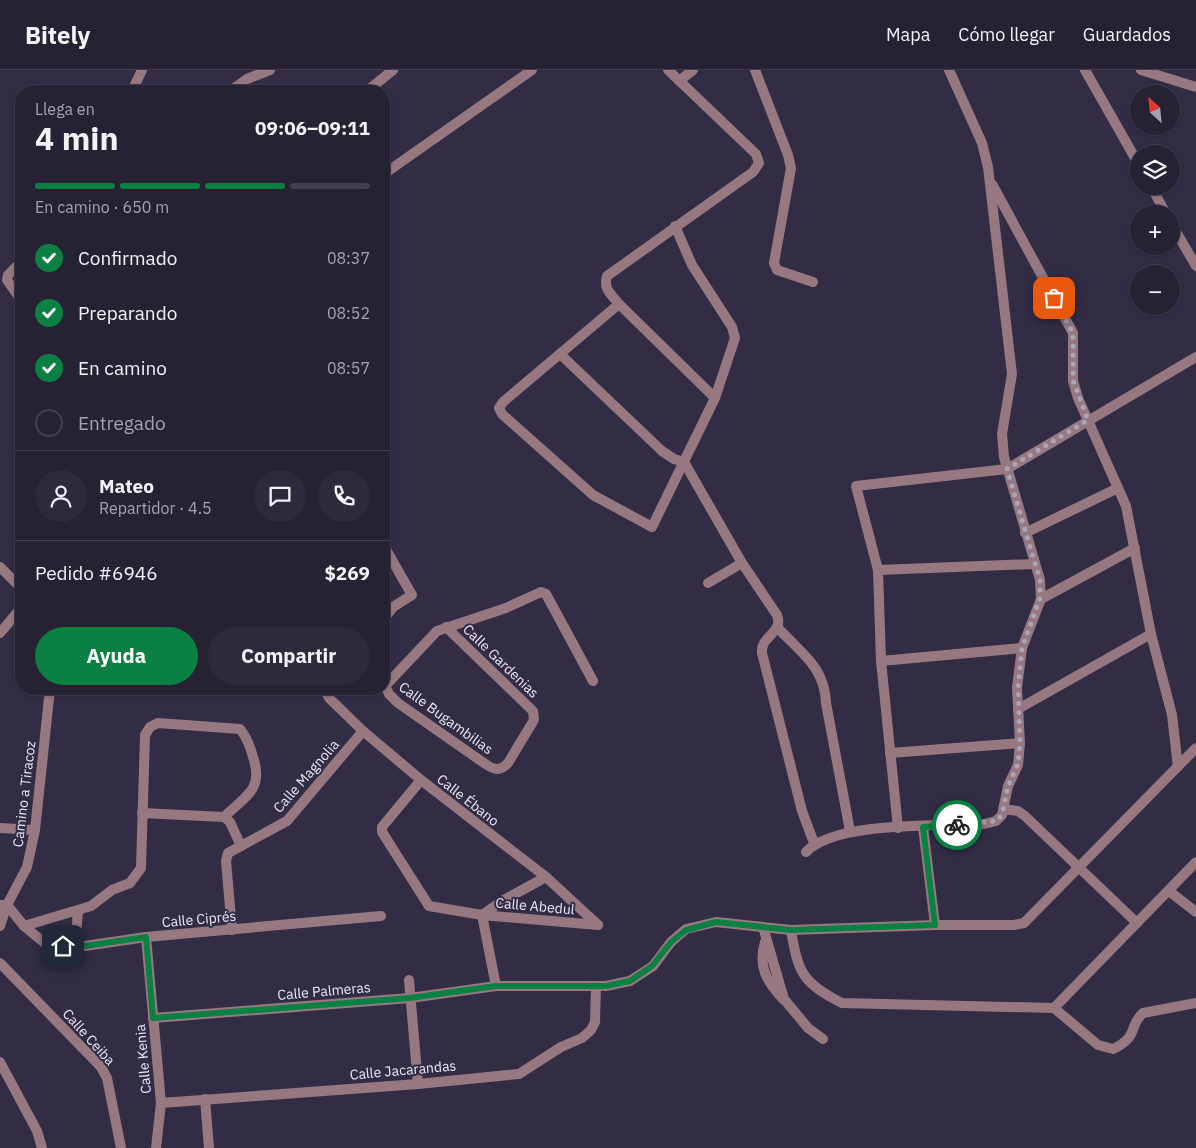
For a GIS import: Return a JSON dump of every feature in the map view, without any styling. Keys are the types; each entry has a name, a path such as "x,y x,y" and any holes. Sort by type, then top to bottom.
{"street":[{"path":"135,85 142,70"},
{"path":"238,85 247,79 270,70"},
{"path":"374,85 393,70"},
{"path":"390,170 531,70"},
{"path":"668,70 756,154 759,163 753,172 607,276 605,283 607,290 619,304 715,398"},
{"path":"679,80 693,70"},
{"path":"755,70 788,155 791,168 774,263 778,270 814,282"},
{"path":"806,852 814,843 850,832 996,821 1004,809 1008,786 1018,764 1020,743 1018,709 1022,648 1040,598 1040,580 1007,469 1002,434 1012,374 989,179 982,143 949,70"},
{"path":"1085,70 1130,149"},
{"path":"1142,70 1196,87"},
{"path":"989,179 1073,333 1073,380 1088,420 1126,506 1151,634 1172,715 1178,767"},
{"path":"619,304 502,402 499,408 502,414 594,495 652,527 715,398 735,338 732,327 692,266 675,226"},
{"path":"1180,238 1196,266"},
{"path":"15,268 6,280 15,292"},
{"path":"560,354 662,451 674,459 684,462 742,563 776,615 779,622 778,628 761,646 762,653 802,811 814,843"},
{"path":"898,828 881,661 878,570 856,486 1007,469 1196,357"},
{"path":"1025,534 1118,488"},
{"path":"1040,598 1135,548"},
{"path":"390,556 412,595 390,611"},
{"path":"708,583 742,563"},
{"path":"878,570 1034,564"},
{"path":"0,567 15,582"},
{"path":"390,679 437,631 506,608 535,593 546,594 593,681"},
{"path":"0,633 15,615"},
{"name":"Calle Gardenias","path":"446,627 529,706 535,716 508,763 498,770"},
{"path":"778,628 821,673 826,687 826,703 850,832"},
{"path":"1018,709 1151,634"},
{"path":"881,661 1022,648"},
{"name":"Camino a Tiracoz","path":"0,926 4,905 28,867 35,830 49,695"},
{"name":"Calle Ébano","path":"331,695 363,731 421,780 546,878 598,925"},
{"name":"Calle Bugambilias","path":"390,695 398,703 484,763 498,770"},
{"path":"24,926 78,912 91,906 112,890 130,883 137,876 141,868 144,735 150,727 158,723 240,729 246,736 258,772 257,783 224,817"},
{"name":"Calle Magnolia","path":"232,930 226,861 228,854 287,821 363,731"},
{"path":"890,753 1020,743"},
{"name":"Calle Palmeras","path":"153,1018 410,998 496,986 596,986 630,981 652,966 671,942 686,930 716,922 791,930 935,925 1014,925 1024,923 1196,748"},
{"path":"421,780 382,827 382,832 429,906 482,915 502,901 546,878"},
{"path":"1004,809 1018,811 1024,816 1137,923"},
{"path":"142,813 224,817 230,822 241,846"},
{"path":"923,827 935,925"},
{"path":"0,828 35,830"},
{"path":"1054,1008 1196,862"},
{"path":"1169,890 1196,912"},
{"name":"Calle Ciprés","path":"4,905 24,926 47,945 78,947 146,937 381,916"},
{"path":"78,912 76,933 78,947"},
{"name":"Calle Abedul","path":"496,986 482,915 598,925"},
{"path":"763,927 765,942 778,974 784,999 808,1028 823,1039"},
{"path":"791,930 796,963 802,973 824,994 842,1003 1054,1008 1098,1044 1113,1050 1127,1043 1138,1017 1143,1013 1196,1003"},
{"name":"Calle Kenia","path":"146,937 161,1103 156,1148"},
{"name":"Calle Ceiba","path":"0,963 100,1067 107,1078 120,1148"},
{"path":"409,980 418,1084"},
{"name":"Calle Jacarandas","path":"161,1103 418,1084 519,1074 561,1047 582,1038 591,1030 595,1022 596,986"},
{"path":"0,1062 37,1131 42,1148"},
{"path":"205,1099 209,1148"}],"way so far":[{"path":"957,825 984,824 996,821 1002,815 1008,786 1018,764 1020,743 1018,688 1022,648 1040,598 1040,580 1007,469 1088,420 1078,398 1073,380 1073,333 1054,298"}],"route":[{"path":"63,946 78,947 146,937 153,1018 410,998 496,986 606,986 630,981 652,966 671,942 686,930 716,922 791,930 935,925 923,827 957,825"}]}
